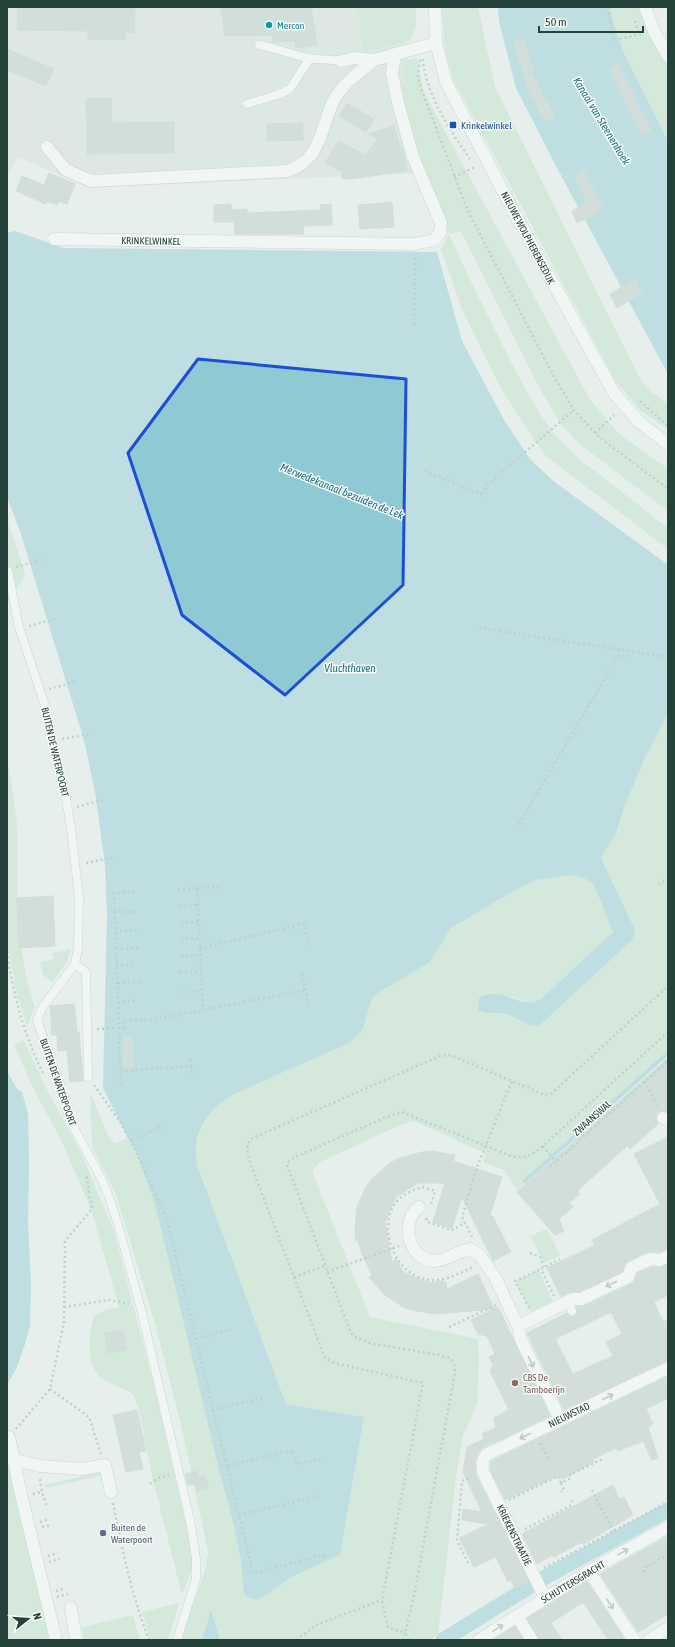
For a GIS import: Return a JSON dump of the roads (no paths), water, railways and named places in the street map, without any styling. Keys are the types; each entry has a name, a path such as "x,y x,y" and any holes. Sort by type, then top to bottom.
{"street":[{"name":"NIEUWE WOLPHERENSEDIJK","path":"435,7 436,43 441,68 452,95 606,381 614,393 639,422 668,444"},
{"path":"645,7 654,31 668,56"},
{"path":"341,61 355,58 374,60 436,43"},
{"name":"KRINKELWINKEL","path":"54,240 415,244 434,240 440,233 441,223 413,158 398,103 392,73 395,54"},
{"path":"47,147 66,170 91,181 288,171 300,166 311,156 319,144 334,100 345,87 374,60"},
{"path":"426,1208 413,1213 408,1225 410,1242 418,1253 425,1258 434,1261 467,1250 472,1250 480,1255 496,1279 518,1326 520,1340 560,1419"},
{"path":"518,1326 565,1304 572,1299 581,1298 628,1276 631,1268 650,1259 660,1260 668,1256"},
{"name":"NIEUWSTAD","path":"483,1472 482,1462 486,1455 668,1368"},
{"path":"9,1437 10,1459 56,1640"},
{"path":"10,1459 40,1466 83,1469 105,1465 111,1492"},
{"name":"KRIEKENSTRAATJE","path":"483,1472 545,1598"},
{"name":"SCHUTTERSGRACHT","path":"479,1640 589,1571 668,1527"},
{"path":"589,1571 634,1640"},
{"path":"71,1608 76,1640"},
{"path":"517,1616 532,1640"},
{"path":"649,1640 668,1628"}],"lane":[{"path":"259,45 310,58 329,58 341,61"},
{"path":"247,104 277,96 290,89 310,58"},
{"name":"BUITEN DE WATERPOORT","path":"8,571 19,627 48,718 71,828 79,898 78,948 75,964 42,1008 37,1020 60,1084 63,1101 74,1128 100,1176 109,1197 139,1305 191,1525 196,1559 196,1579 177,1640"},
{"path":"75,964 86,972 90,1080"}],"water":[{"name":"Kanaal van Steenenhoek","path":"498,7 609,7 624,53 668,141 668,374 556,166 516,88 499,21"},
{"name":"Vluchthaven","path":"15,231 64,248 437,252 462,341 504,420 530,459 552,480 668,565 668,713 644,760 625,805 616,834 601,858 635,930 632,940 539,1026 529,1025 510,1015 495,1013 487,1014 478,1010 479,998 488,994 504,995 526,1002 533,1002 541,999 613,932 594,885 584,878 572,875 536,880 517,889 451,928 430,962 373,996 362,1031 349,1043 234,1094 215,1108 202,1125 198,1135 196,1156 198,1168 286,1404 364,1417 340,1555 291,1577 258,1600 246,1597 244,1594 241,1561 233,1522 218,1466 155,1204 135,1149 103,1088 107,915 105,865 95,792 84,740 20,531 7,497 7,233"},
{"path":"7,1071 17,1089 22,1092 28,1114 28,1223 31,1282 30,1326 16,1369 7,1385"},
{"path":"211,1610 220,1640 202,1640"}],"waterway":[{"path":"525,1181 668,1053"},
{"path":"443,1640 542,1579 668,1510"}],"place":[{"name":"Mercon","path":"269,25"},
{"name":"Krinkelwinkel","path":"453,125"},
{"name":"CBS De Tamboerijn","path":"515,1383"},
{"name":"Buiten de Waterpoort","path":"103,1533"}],"water label":[{"name":"Merwedekanaal bezuiden de Lek","path":"342,491"}]}
